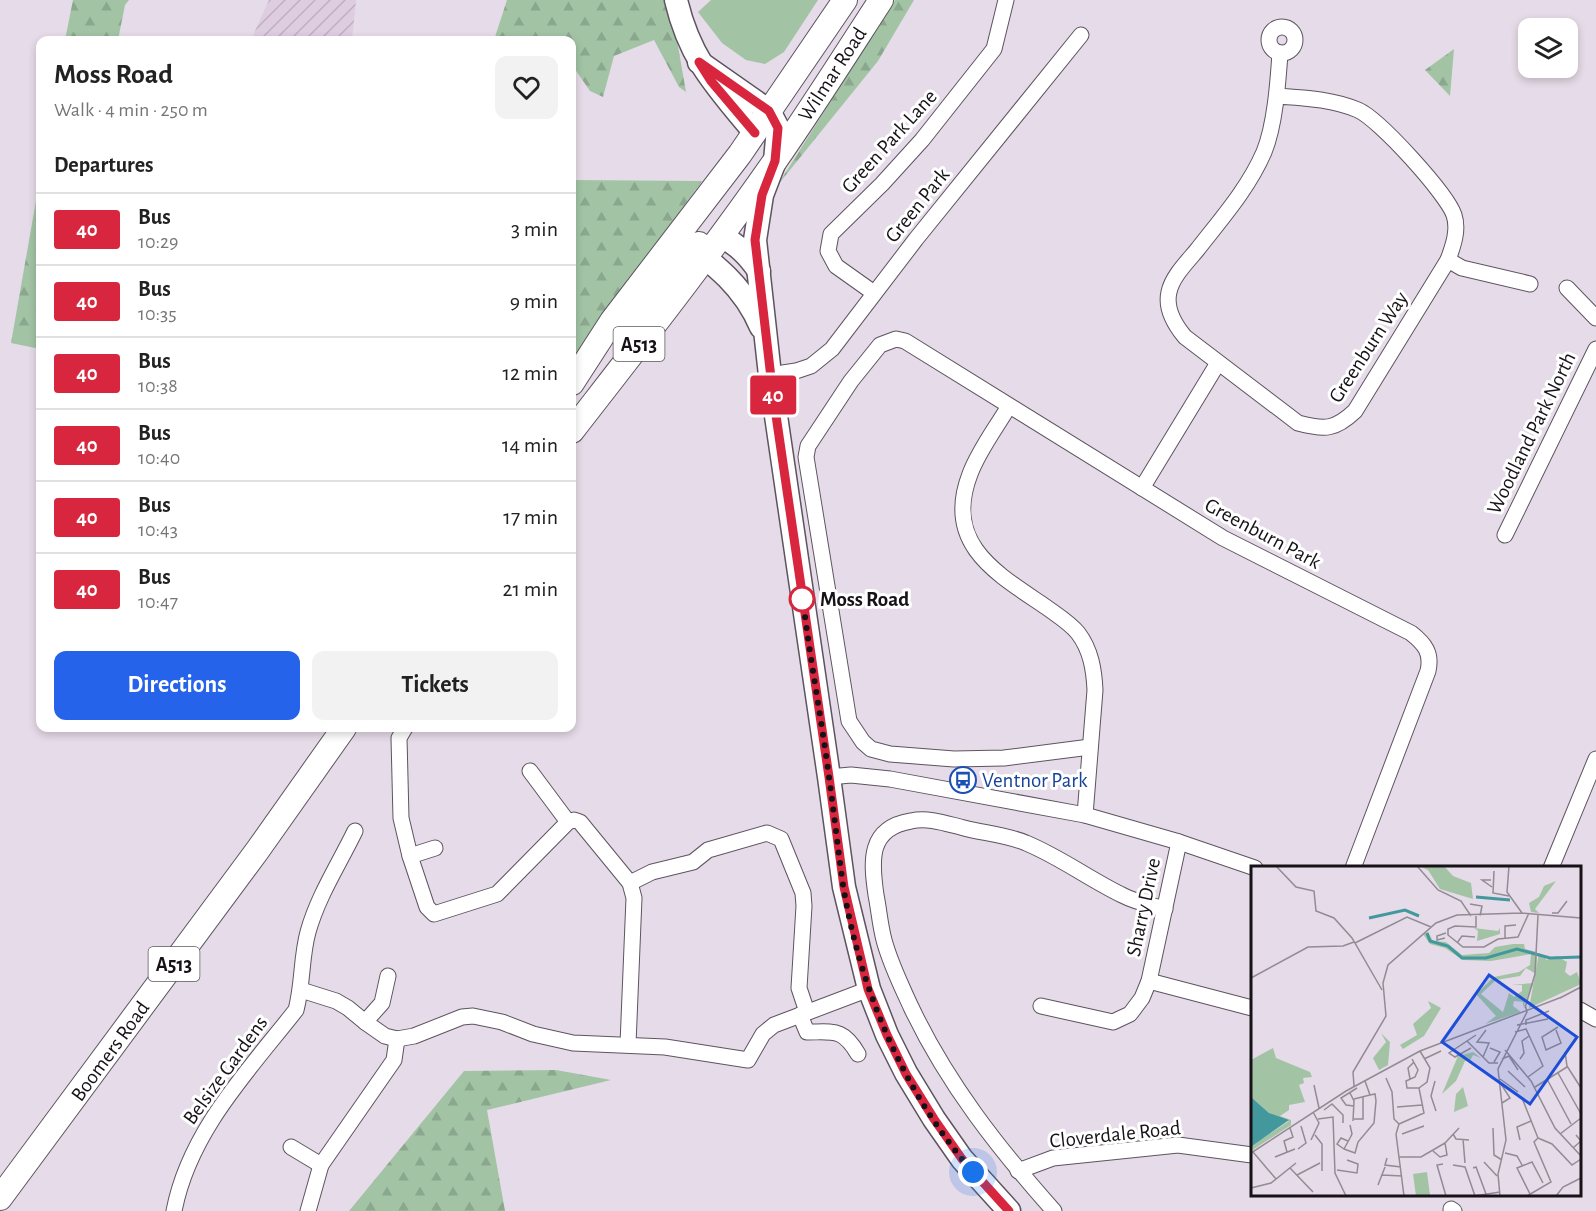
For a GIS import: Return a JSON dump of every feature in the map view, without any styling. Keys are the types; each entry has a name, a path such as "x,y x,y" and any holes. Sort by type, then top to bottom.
{"main road":[{"name":"Wilmar Road","path":"773,119 844,0"},
{"path":"755,133 763,137 770,135 773,119 812,74 866,0"},
{"name":"Wilmar Road","path":"721,236 775,161 881,0"},
{"name":"A513","path":"576,378 612,321 755,133"},
{"name":"A513","path":"576,380 604,355 700,251 721,236"},
{"name":"A513","path":"576,425 700,251"},
{"name":"Boomers Road","path":"0,1198 250,861 341,732"}],"street":[{"path":"676,0 699,62 711,81 755,133"},
{"name":"Green Park Lane","path":"874,293 836,266 828,250 831,234 882,184 922,140 983,64 994,49 1006,0"},
{"name":"Green Park","path":"770,375 796,371 811,366 822,358 1081,35"},
{"name":"Greenburn Way","path":"1277,96 1327,100 1361,111 1387,132 1446,199 1455,217 1455,240 1448,260 1355,411 1343,422 1330,428 1298,423 1185,338 1175,326 1169,309 1169,292 1178,274 1246,186 1264,151 1277,96 1280,53"},
{"path":"699,62 773,119 775,161 762,195 755,240 770,375 844,887 868,989 906,1074 934,1119 962,1159 1009,1211"},
{"path":"687,222 700,251 727,277 755,311 767,340"},
{"path":"721,236 747,254 759,272"},
{"path":"1448,260 1462,268 1530,284"},
{"path":"1567,288 1596,318"},
{"name":"Greenburn Park","path":"1090,747 1004,758 954,759 890,754 871,749 862,742 849,721 806,457 808,446 850,381 880,345 896,339 904,340 1223,538 1411,633 1422,642 1431,661 1428,671 1353,866"},
{"name":"Woodland Park North","path":"1504,535 1596,349"},
{"path":"1142,488 1218,363"},
{"path":"1009,406 971,473 964,495 966,527 971,544 983,560 998,574 1063,619 1078,632 1087,648 1094,669 1095,690 1084,815"},
{"path":"403,732 399,738 401,818 410,856 427,907 434,914 497,894 568,822 574,820 580,822 630,883 634,898 628,1044"},
{"path":"1551,866 1594,768"},
{"path":"530,771 568,822"},
{"path":"829,777 850,775 890,779 1084,815 1252,866"},
{"path":"1054,1211 1018,1171 970,1110 928,1042 896,974 884,939 872,871 873,851 882,835 898,824 911,820 928,820 1023,841 1122,896 1165,909"},
{"name":"Belsize Gardens","path":"174,1211 191,1157 216,1112 296,1010 301,990 307,935 316,907 355,831"},
{"path":"630,883 652,872 693,862 708,850 766,834 781,839 803,893 799,988 807,1032 839,1032 851,1042 858,1054"},
{"name":"Sharry Drive","path":"1041,1006 1113,1022 1130,1014 1142,998 1149,981 1179,842"},
{"path":"410,856 435,848"},
{"path":"365,1022 382,1003 388,976"},
{"name":"Sharry Drive","path":"1149,981 1251,1008"},
{"path":"301,990 336,1001 385,1036 397,1039 414,1036 462,1017 473,1016 502,1022 533,1034 573,1042 665,1047 748,1060 763,1034 774,1025 868,989"},
{"path":"1581,1012 1596,1019"},
{"path":"308,1211 321,1165 394,1060 397,1039"},
{"name":"Cloverdale Road","path":"1018,1171 1053,1158 1178,1145 1251,1155"},
{"path":"291,1147 321,1165"}],"shaded area":[{"path":"269,0 356,0 352,36 253,36"}],"green space":[{"path":"73,0 129,0 125,5 119,36 66,36"},
{"path":"507,0 670,0 686,92 679,87 654,40 614,56 603,97 590,91 576,71 576,36 495,36"},
{"path":"711,0 818,0 784,52 765,64 746,60 722,43 698,12"},
{"path":"895,0 914,0 878,61 777,186"},
{"path":"1454,49 1450,96 1425,70"},
{"path":"576,180 702,181 576,354"},
{"path":"36,201 36,348 11,343"},
{"path":"556,1070 611,1080 487,1110 505,1211 349,1211 464,1071"}],"bus line":[{"name":"40","path":"755,133 711,81 699,62 769,111 778,128 778,148 762,195 755,240 773,395 844,887 868,989 906,1074 934,1119 962,1159 1009,1211"}],"place":[{"name":"Moss Road","path":"802,599"},
{"name":"Ventnor Park","path":"963,780"}],"route":[{"path":"802,599 802,592 844,887 868,989 906,1074 934,1119 973,1172"}]}
